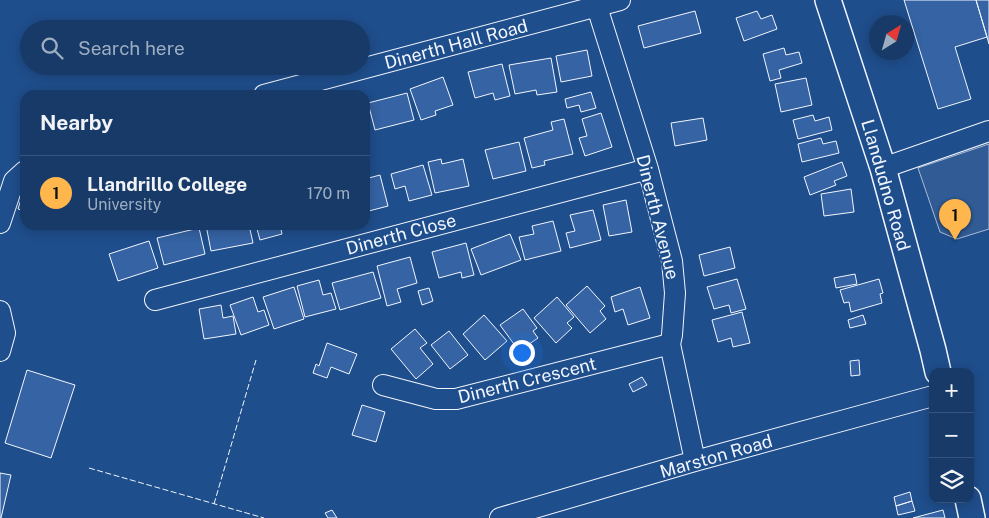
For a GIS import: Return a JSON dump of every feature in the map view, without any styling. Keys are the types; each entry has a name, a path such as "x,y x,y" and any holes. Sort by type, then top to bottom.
{"main road":[{"name":"Llandudno Road","path":"828,0 882,168 937,368"},
{"path":"969,503 972,518"}],"street":[{"name":"Dinerth Hall Road","path":"370,67 620,0"},
{"name":"Dinerth Avenue","path":"597,7 648,169 672,261 675,292 670,344 696,461"},
{"name":"Dinerth Hall Road","path":"283,90 340,75"},
{"path":"882,168 989,131"},
{"name":"Dinerth Close","path":"155,300 648,169"},
{"path":"0,223 14,181 20,176"},
{"path":"0,311 5,333 0,351"},
{"name":"Dinerth Crescent","path":"383,385 436,399 456,399 670,344"},
{"name":"Marston Road","path":"500,518 696,461 929,397"}],"shaded area":[{"path":"989,144 989,229 957,239 940,232 918,168"}],"building":[{"path":"904,0 976,0 987,37 955,47 971,99 938,109 914,32 914,15 909,15"},
{"path":"976,0 989,0 989,44 987,37"},
{"path":"695,11 701,33 644,48 638,26"},
{"path":"757,11 761,19 772,15 777,29 744,41 736,18"},
{"path":"784,48 786,55 799,52 802,63 779,70 781,78 770,81 763,54"},
{"path":"587,50 592,76 561,82 556,56"},
{"path":"551,58 557,92 537,95 536,90 515,94 509,65"},
{"path":"502,64 510,96 495,100 493,93 475,98 468,72"},
{"path":"443,77 453,105 435,111 436,115 421,120 410,89"},
{"path":"806,78 812,105 781,112 775,84"},
{"path":"591,92 596,108 581,112 579,105 567,108 565,99"},
{"path":"407,93 414,120 375,130 370,102"},
{"path":"601,113 612,147 585,156 579,138 587,136 582,119"},
{"path":"813,115 815,121 829,117 832,130 798,139 793,120"},
{"path":"703,118 707,140 675,146 671,123"},
{"path":"564,119 573,154 544,161 545,165 532,168 524,138 553,130 551,122"},
{"path":"821,138 823,144 836,141 839,153 802,162 798,144"},
{"path":"519,142 526,171 493,179 485,150"},
{"path":"441,159 442,164 463,159 469,186 435,193 428,162"},
{"path":"842,162 847,176 834,181 836,185 810,195 804,177"},
{"path":"423,165 432,195 409,201 405,186 395,189 391,174"},
{"path":"380,175 388,206 370,211 370,178"},
{"path":"851,189 854,212 824,216 821,194"},
{"path":"626,200 632,232 609,236 603,205"},
{"path":"593,210 601,240 570,248 566,233 575,231 570,215"},
{"path":"553,221 561,251 525,260 519,237 534,234 532,226"},
{"path":"191,230 199,230 205,254 164,265 157,238"},
{"path":"207,230 250,230 253,243 211,251"},
{"path":"257,230 281,230 282,234 260,240"},
{"path":"510,234 521,260 481,275 471,249"},
{"path":"149,241 158,268 118,281 109,254"},
{"path":"466,243 474,275 462,278 461,272 439,278 432,252"},
{"path":"730,247 735,268 704,276 699,255"},
{"path":"410,257 417,283 397,289 401,302 387,306 377,266"},
{"path":"373,272 381,298 340,310 332,283"},
{"path":"855,274 857,284 836,288 834,278"},
{"path":"737,279 746,309 731,313 729,305 714,309 707,287"},
{"path":"879,279 883,293 880,294 882,303 851,312 849,302 844,303 840,290"},
{"path":"319,280 323,295 331,293 336,309 305,317 297,286"},
{"path":"587,286 605,306 600,311 606,319 590,333 566,305"},
{"path":"294,287 304,319 274,329 263,297"},
{"path":"640,287 650,318 628,325 623,309 615,312 611,297"},
{"path":"429,288 433,301 422,305 418,291"},
{"path":"253,297 258,312 264,310 269,325 241,335 230,305"},
{"path":"557,297 574,317 567,323 572,328 556,343 534,318"},
{"path":"221,305 223,318 233,316 236,334 204,339 199,309"},
{"path":"523,309 537,328 533,331 538,338 519,351 500,325"},
{"path":"742,312 750,343 733,347 731,338 718,342 712,320"},
{"path":"484,315 507,341 485,360 463,334"},
{"path":"863,315 866,324 850,328 848,320"},
{"path":"415,329 427,343 420,348 433,364 416,379 391,349"},
{"path":"449,331 468,355 450,369 431,345"},
{"path":"327,343 357,354 349,374 331,367 327,378 313,373 316,364 319,366"},
{"path":"859,360 860,375 851,376 850,361"},
{"path":"27,370 75,385 51,458 5,443"},
{"path":"642,377 647,385 633,392 629,384"},
{"path":"362,405 385,412 376,442 352,435"},
{"path":"0,473 11,475 1,518 0,518"},
{"path":"910,492 912,501 896,506 894,497"},
{"path":"912,501 915,511 898,515 896,506"},
{"path":"332,510 337,518 328,518 325,513"},
{"path":"943,510 945,518 913,518"}],"fence":[{"path":"214,504 256,360"},
{"path":"89,468 264,518"}],"place":[{"name":"Llandrillo College","path":"955,240"}]}
